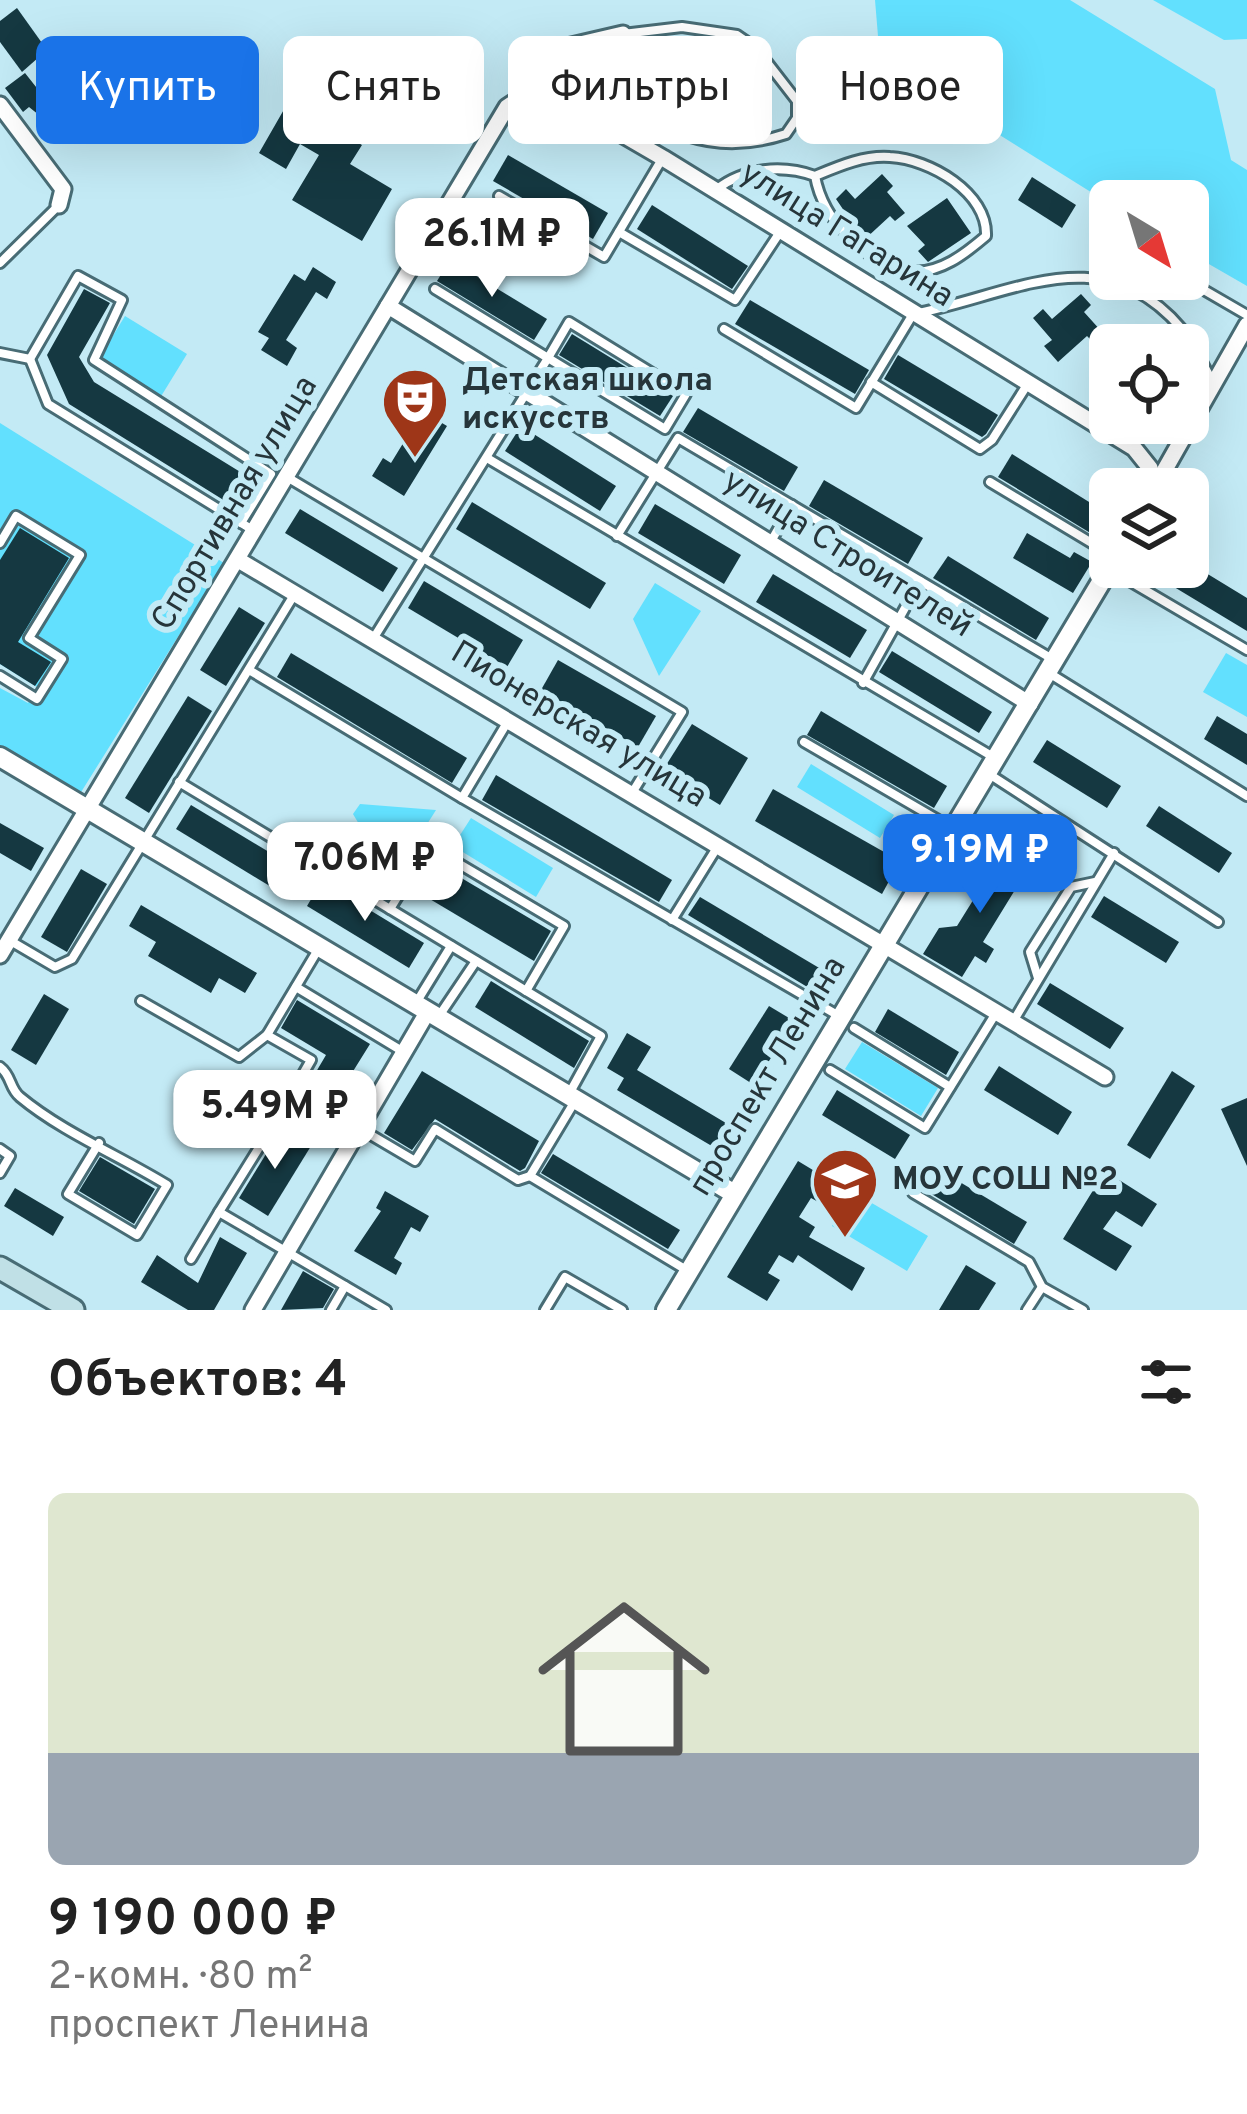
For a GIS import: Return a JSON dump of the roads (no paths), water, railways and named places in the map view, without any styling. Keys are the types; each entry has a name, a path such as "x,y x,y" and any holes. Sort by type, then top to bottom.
{"main road":[{"path":"0,1268 73,1310"}],"street":[{"path":"614,36 623,34"},
{"path":"0,105 63,189 59,205"},
{"name":"Спортивная улица","path":"4,947 240,561 508,106"},
{"name":"улица Гагарина","path":"639,144 1134,448 1150,468"},
{"name":"улица Строителей","path":"388,306 1030,704"},
{"path":"1166,468 1247,325"},
{"name":"Пионерская улица","path":"240,561 1105,1077"},
{"name":"проспект Ленина","path":"666,1310 733,1193 847,1023 886,943 1096,588"},
{"path":"0,757 733,1193"},
{"path":"254,1310 427,1011"}],"lane":[{"path":"682,27 737,35 777,73 797,101 797,118 786,134 751,143 705,143 681,136 626,96 614,74 623,34 682,27"},
{"path":"716,190 735,175 772,169 815,176 868,158 894,157 951,178 987,219 986,236 962,257 912,271 882,259 834,224 815,176"},
{"path":"499,196 604,257 663,158"},
{"path":"0,263 59,205"},
{"path":"619,232 735,300 781,231"},
{"path":"724,329 856,408 914,314 1080,273 1129,286 1163,310 1185,331 1215,386"},
{"path":"30,359 78,276 122,300 94,360 272,474 241,523"},
{"path":"373,640 528,392 548,358 569,322 686,394 665,429 548,358 434,289"},
{"path":"1209,293 1247,315"},
{"path":"0,353 30,359"},
{"path":"30,359 48,404 256,533"},
{"path":"871,382 980,449 992,440 1028,383"},
{"path":"617,536 678,438 920,581 1247,796"},
{"path":"487,458 863,683 1218,922"},
{"path":"286,476 682,712 632,793"},
{"path":"990,482 1089,549"},
{"path":"770,543 792,506"},
{"path":"0,543 16,516 80,555 28,638 62,659 38,699 0,676"},
{"path":"863,683 920,581"},
{"path":"1149,588 1247,650"},
{"path":"4,947 55,967 64,965 295,594"},
{"path":"249,670 950,1087"},
{"path":"462,798 508,720"},
{"path":"804,742 954,829"},
{"path":"179,782 601,1036 530,1176 518,1180 435,1129 415,1161 359,1128"},
{"path":"672,920 719,844"},
{"path":"390,909 429,846 564,926 526,991"},
{"path":"1013,1022 1114,853"},
{"path":"1039,979 1030,952 1071,886 1096,881"},
{"path":"427,1011 451,946"},
{"path":"141,1001 239,1057 267,1034 320,947"},
{"path":"427,1011 476,961"},
{"path":"296,987 404,1052"},
{"path":"830,1070 925,1128 997,1011"},
{"path":"191,1259 311,1060 267,1034"},
{"path":"0,1067 10,1074 19,1096 99,1143 167,1185 137,1235 68,1194 99,1143"},
{"path":"283,1109 349,1147"},
{"path":"0,1149 10,1156 0,1173"},
{"path":"530,1176 688,1271"},
{"path":"914,1193 1029,1262 1042,1286 1083,1310"},
{"path":"219,1211 381,1309"},
{"path":"545,1310 565,1276 622,1310"},
{"path":"331,1310 345,1286"},
{"path":"1028,1310 1042,1286"}],"place":[{"name":"Детская школа искусств","path":"415,460"},
{"name":"МОУ СОШ №2","path":"845,1240"}]}
